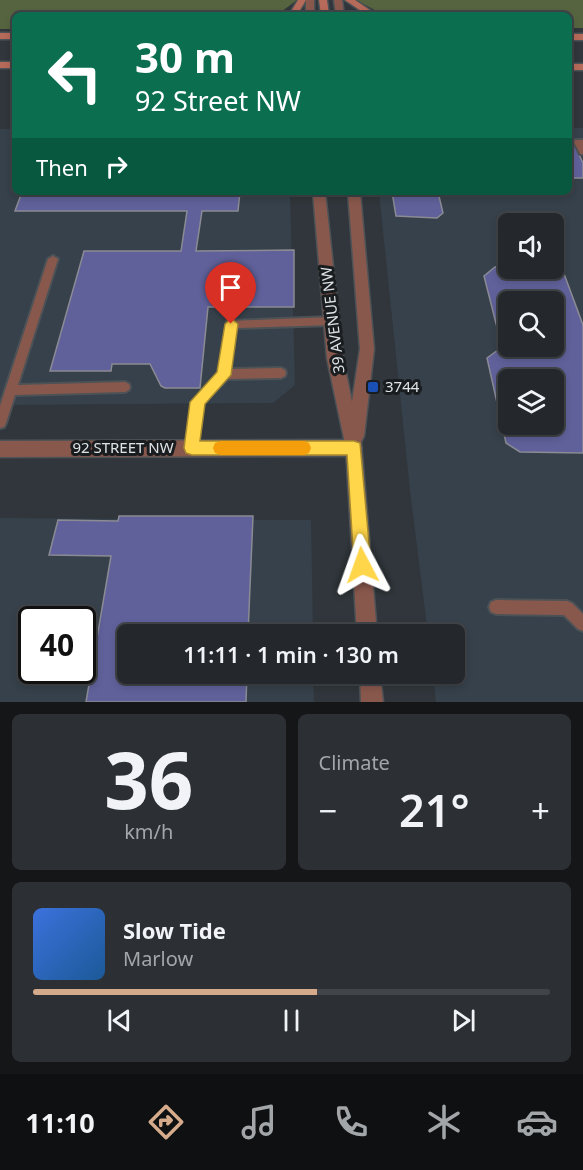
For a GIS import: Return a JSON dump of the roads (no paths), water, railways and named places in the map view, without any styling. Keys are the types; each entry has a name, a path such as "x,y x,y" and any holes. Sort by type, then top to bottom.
{"main road":[{"path":"349,0 368,12"}],"street":[{"name":"39 AVENUE NW","path":"319,195 335,358 354,448 366,624"},
{"name":"39 AVENUE NW","path":"354,195 367,349 354,448"},
{"name":"92 STREET NW","path":"0,448 354,448"},
{"path":"371,684 372,702"}],"lane":[{"path":"583,142 578,142 583,152"},
{"path":"0,423 52,259"},
{"path":"192,448 198,402 224,375 231,324 332,321"},
{"path":"224,375 281,373"},
{"path":"11,390 125,387"},
{"path":"496,607 567,608 583,624"}],"place":[{"name":"3744","path":"373,387"}]}
